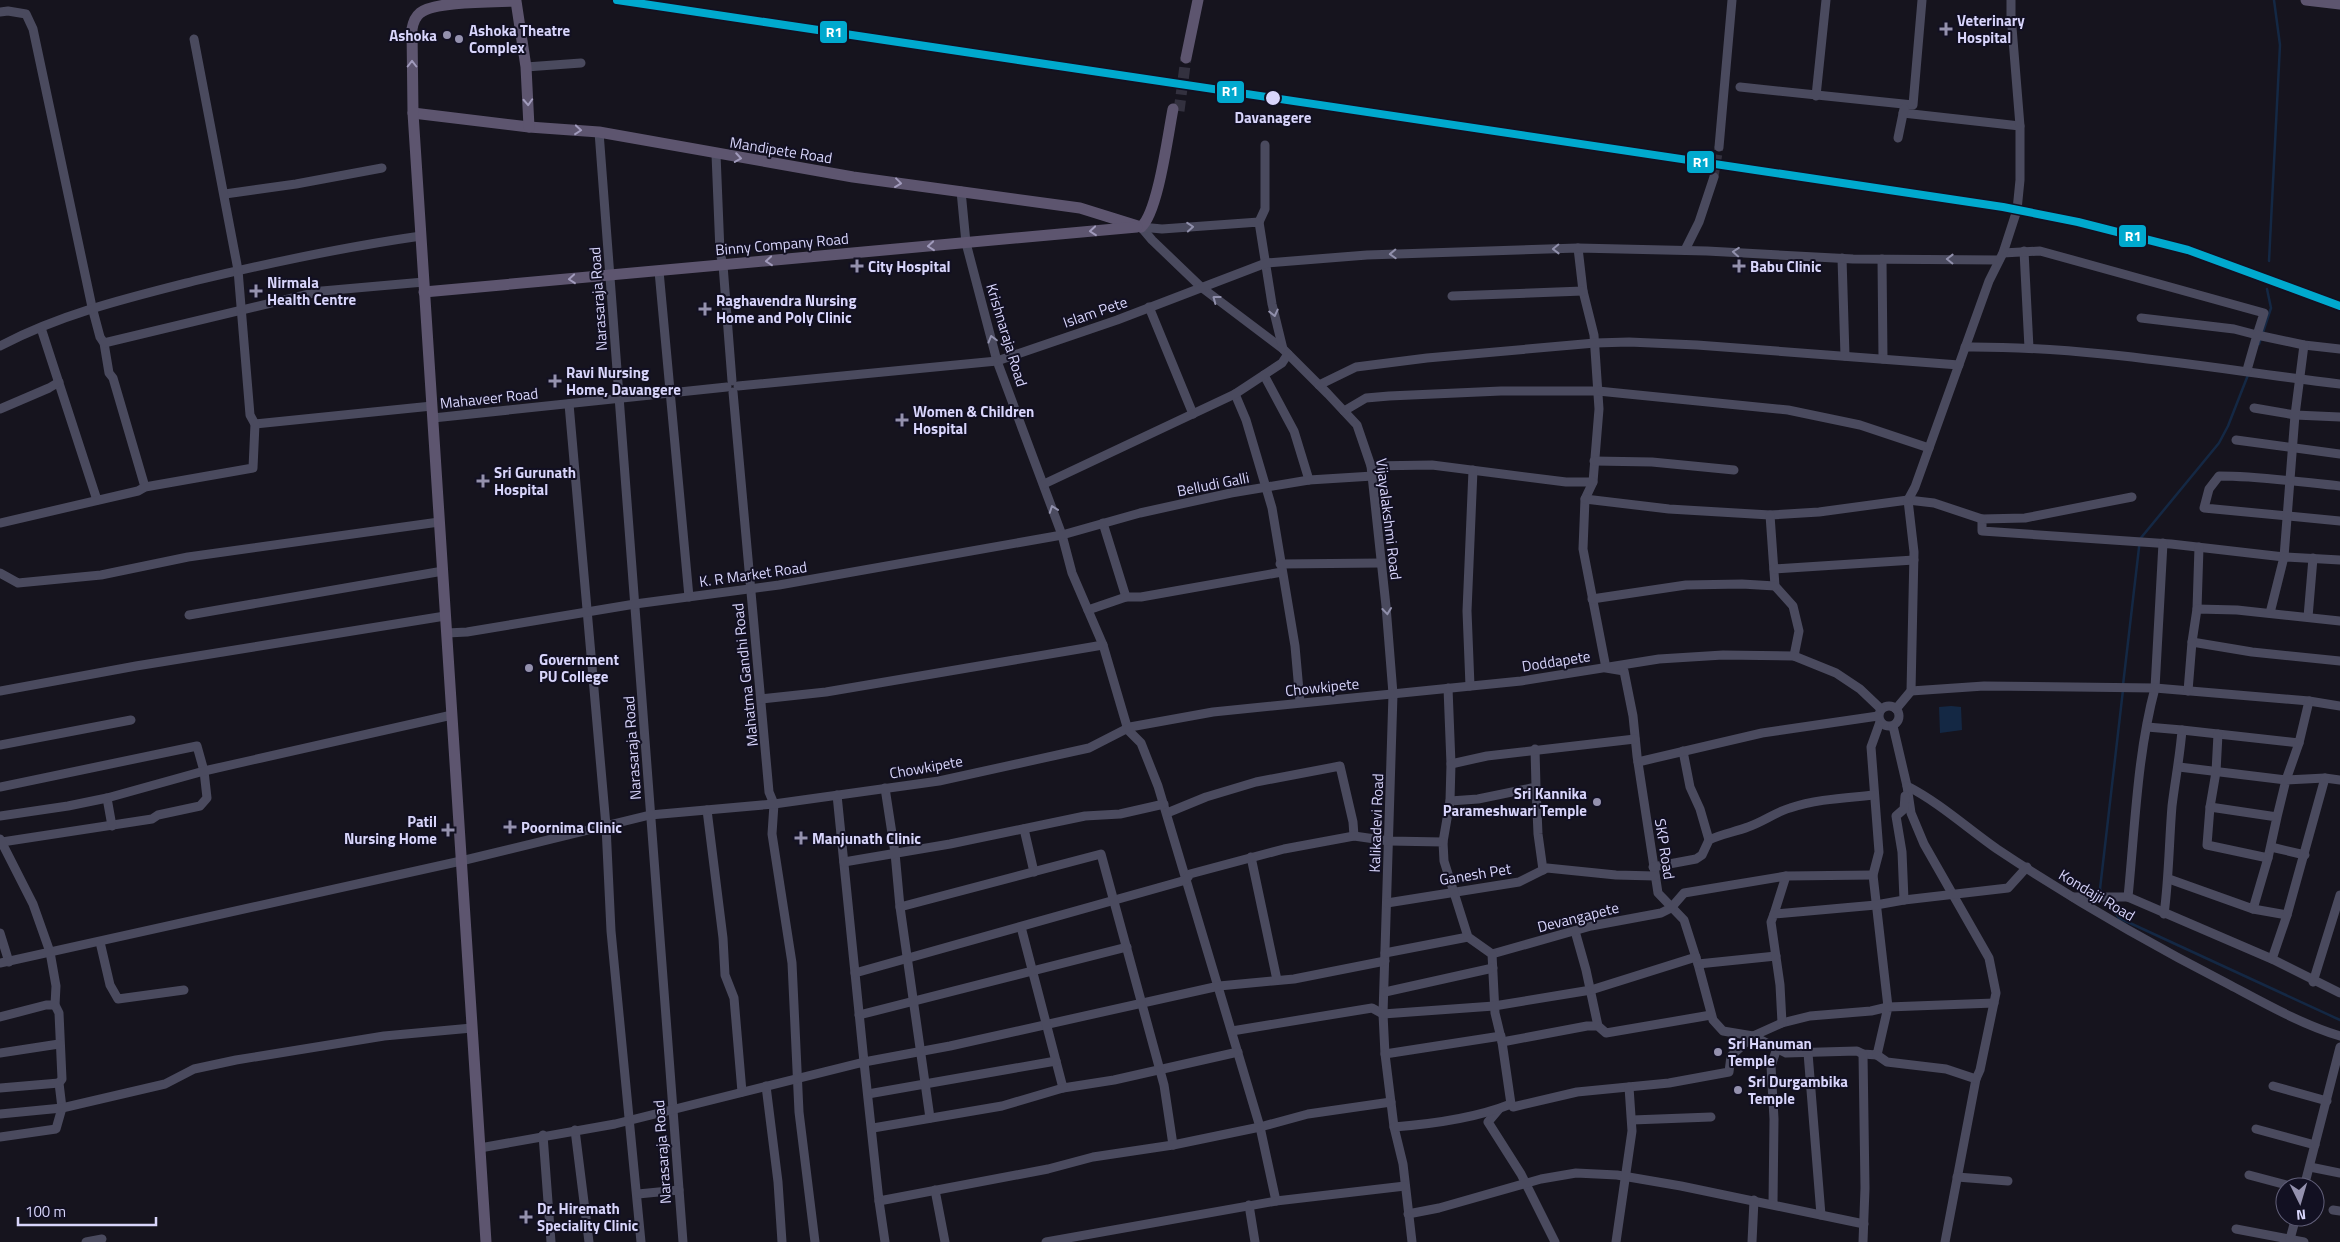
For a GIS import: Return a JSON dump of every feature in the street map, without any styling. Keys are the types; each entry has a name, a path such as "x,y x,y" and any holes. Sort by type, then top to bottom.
{"main road":[{"path":"1194,0 1184,58 1198,0"},
{"path":"2306,0 2340,4"},
{"path":"486,1242 413,113 412,30 416,17 427,8 444,5 512,1 526,68 529,127"},
{"path":"1144,228 1154,204 1176,110"},
{"name":"Mandipete Road","path":"413,113 529,127 599,132 853,177 1080,208 1144,228"},
{"name":"Binny Company Road","path":"424,287 659,271 1144,228"}],"street":[{"path":"1719,147 1732,0"},
{"path":"1816,96 1826,0"},
{"path":"1904,109 1914,105 1922,0"},
{"path":"1896,709 1911,691 1914,560 1908,500 1915,487 1989,280 2001,256 2018,202 2020,126 2011,0"},
{"path":"0,12 8,11 26,14 33,29 92,308 100,337 104,343 109,373 113,378 145,487"},
{"path":"0,523 138,491 145,487 253,468 255,424 250,415 243,310 238,270 194,39"},
{"path":"526,68 580,63"},
{"path":"1740,87 1816,96 2020,126"},
{"path":"1898,138 1904,109"},
{"name":"Narasaraja Road","path":"599,132 683,1242"},
{"path":"1044,484 1235,394 1282,363 1285,352 1259,222 1265,208 1265,145"},
{"name":"Mahatma Gandhi Road","path":"716,154 720,252 723,265 750,589 769,792 774,804 772,834 792,963 799,1112 815,1242"},
{"path":"225,194 296,184 382,168"},
{"path":"1685,250 1699,222 1714,177"},
{"name":"Krishnaraja Road","path":"961,191 966,243 997,361 1044,484 1062,535 1072,573 1103,645 1128,730"},
{"path":"1144,228 1259,222"},
{"name":"Vijayalakshmi Road","path":"1144,228 1152,240 1201,287 1285,352 1357,425 1373,476 1393,694"},
{"path":"0,346 92,308 238,270 306,255 421,236"},
{"path":"1578,248 1583,291 1595,343 1598,391 1593,482 1585,499 1584,549 1606,668"},
{"name":"Islam Pete","path":"732,387 997,361 1150,307 1266,263 1367,255 1578,248 1685,250 1882,259 2001,256 2024,251 2040,251 2264,313 2261,336"},
{"path":"2024,251 2029,348"},
{"path":"1842,258 1845,356"},
{"path":"1882,259 1884,359"},
{"path":"659,271 689,597"},
{"path":"104,343 322,291 424,287"},
{"path":"1452,296 1583,291"},
{"path":"1150,307 1193,414"},
{"path":"2141,318 2234,329 2304,345 2340,349"},
{"path":"41,328 97,500"},
{"path":"2250,371 2261,336"},
{"path":"1319,385 1356,367 1427,358 1595,343 1629,342 1698,345 1959,365"},
{"path":"2270,613 2284,557 2294,448 2295,415 2304,345"},
{"path":"1965,348 2029,348 2250,371 2340,384"},
{"path":"1264,375 1294,430 1309,480"},
{"path":"0,409 59,382"},
{"name":"Mahaveer Road","path":"433,418 732,387"},
{"path":"1344,411 1366,398 1389,396 1501,391 1598,391 1788,410 1860,425 1929,448"},
{"path":"1235,394 1272,508 1295,646 1300,702"},
{"path":"569,404 606,826 611,930 638,1194 641,1242"},
{"path":"255,424 432,406"},
{"path":"2254,408 2295,415 2340,417"},
{"path":"2236,440 2340,454"},
{"path":"1594,461 1652,462 1734,470"},
{"path":"1371,466 1432,466 1566,482 1593,482"},
{"path":"1470,686 1467,611 1473,470"},
{"name":"Belludi Galli","path":"1062,535 1140,513 1266,487 1309,480 1373,476"},
{"path":"2340,486 2251,476 2219,476 2209,489 2204,508 2340,521"},
{"path":"1585,499 1669,509 1770,515 1819,512 1908,500 1934,503 1982,520 2025,518 2132,497"},
{"path":"1770,515 1775,586 1793,606 1799,631 1794,656 1836,673 1860,688 1886,727 1893,726 1899,719 1896,709"},
{"path":"1982,520 1982,531 2140,542 2284,557 2340,560"},
{"path":"0,573 18,583 101,575 188,557 439,522"},
{"path":"1103,524 1126,597"},
{"name":"K. R Market Road","path":"446,633 468,632 635,604 750,589 1062,535"},
{"path":"2128,897 2147,727 2155,688 2163,544"},
{"path":"2188,691 2192,642 2198,608 2199,547"},
{"path":"2308,617 2313,558"},
{"path":"1774,569 1914,560"},
{"path":"1088,610 1126,597 1140,597 1281,568 1381,563"},
{"path":"189,615 443,571"},
{"path":"1592,599 1686,585 1742,584 1775,586"},
{"path":"2198,608 2270,613 2340,621"},
{"path":"0,691 145,664 446,616"},
{"path":"2192,642 2252,652 2340,661"},
{"path":"761,699 826,692 1103,645"},
{"name":"Doddapete","path":"1393,694 1522,681 1659,659 1723,655 1794,656"},
{"name":"SKP Road","path":"1606,668 1624,671 1633,716 1654,876 1658,893 1684,920 1713,1020 1723,1031 1753,1036 1786,1053 1857,1051 1864,1054 1877,1055 1887,1062 1946,1069 1960,1076 1976,1080"},
{"path":"1911,691 1984,686 2155,688 2309,701 2340,706"},
{"path":"1448,688 1452,764 1450,801 1443,842 1444,860 1468,938 1492,954 1494,1006 1513,1107 1577,1092 1669,1083 1729,1072 1731,1056 1753,1036 1782,1023 1810,1016 1870,1011 1888,1007 1994,1003"},
{"name":"Chowkipete","path":"5,963 462,861 650,815 774,804 940,780 1089,748 1128,730 1159,721 1213,712 1393,694"},
{"name":"Kalikadevi Road","path":"1393,694 1383,1014 1385,1054 1394,1127 1403,1164 1411,1242"},
{"path":"2253,909 2271,847 2286,780 2309,701"},
{"path":"1877,1055 1888,1007 1873,875 1879,852 1871,747 1880,716 1887,706 1896,709"},
{"path":"0,816 107,798 204,771 452,715"},
{"path":"1638,762 1762,733 1880,716"},
{"path":"0,745 131,720"},
{"path":"1893,726 1911,812 1924,844 1989,958 1996,993 1980,1070 1976,1080 1945,1242"},
{"path":"2147,727 2298,743"},
{"path":"1128,730 1141,743 1165,809 1260,1127 1276,1201"},
{"path":"2164,914 2169,879 2173,804 2182,730"},
{"path":"2218,734 2216,772 2210,807 2207,845 2268,858"},
{"path":"1452,764 1487,756 1535,749 1635,739"},
{"path":"0,787 197,746 204,771 207,798 200,806 158,815 152,819 1,840 4,851 33,904 50,952 56,986 55,1005 59,1013 61,1038 59,1044 62,1079 59,1083 62,1108 56,1129 0,1137"},
{"path":"1535,749 1536,818 1543,870"},
{"path":"1683,751 1690,787 1700,809 1709,840"},
{"path":"844,862 1085,816 1165,809 1256,782 1340,766 1353,822 1354,836"},
{"path":"2179,767 2286,780 2325,778 2340,780"},
{"path":"2272,959 2305,854 2325,778"},
{"path":"1904,900 1902,852 1896,816 1904,809 1907,786"},
{"name":"Kondajji Road","path":"1907,786 1924,795 2027,868 2100,915 2211,976 2311,1027 2340,1036"},
{"path":"1450,801 1478,800 1536,787"},
{"path":"885,788 930,1118"},
{"path":"837,795 864,1062 885,1242"},
{"path":"1653,867 1696,859 1702,855 1709,840 1763,822 1789,808 1836,799 1874,795"},
{"path":"107,798 112,826"},
{"path":"2210,807 2277,817"},
{"path":"707,810 723,938 725,975 734,998 742,1092"},
{"path":"1024,828 1034,872"},
{"path":"855,973 1186,880 1190,874 1251,857 1354,836 1389,842 1443,842"},
{"path":"2271,847 2305,854"},
{"path":"900,907 1101,854 1164,1085 1173,1145"},
{"path":"1251,857 1277,980"},
{"path":"1774,914 1876,905 2008,888 2027,868"},
{"name":"Ganesh Pet","path":"1387,903 1519,882 1543,870 1567,869 1616,876 1654,876"},
{"path":"1671,908 1684,893 1786,876 1873,875"},
{"path":"1782,1023 1780,985 1771,922 1786,876"},
{"path":"2169,879 2253,909 2287,915"},
{"path":"2314,982 2340,894"},
{"path":"2072,897 2128,897 2272,959 2314,982 2340,993"},
{"name":"Devangapete","path":"1492,954 1575,931 1661,913 1671,908"},
{"path":"1021,927 1063,1088"},
{"path":"1575,931 1591,990 1598,1026 1606,1033 1712,1015"},
{"path":"0,933 5,963"},
{"path":"480,1148 630,1120 864,1062 920,1052 1142,1002 1219,986 1277,980 1468,938"},
{"path":"100,942 110,986 118,999 184,990"},
{"path":"859,1015 1033,972 1069,960 1127,947"},
{"path":"1232,1031 1372,1008 1383,1014 1494,1006 1591,990 1697,961 1776,956"},
{"path":"1384,992 1493,968"},
{"path":"0,1018 46,1005 55,1005"},
{"path":"1385,1054 1598,1026"},
{"path":"0,1114 62,1108 165,1084 194,1069 236,1060 384,1036 472,1028"},
{"path":"0,1053 59,1044"},
{"path":"2307,1177 2340,1047"},
{"path":"1773,1204 1774,1119 1771,1066 1777,1048"},
{"path":"873,1128 1002,1106 1063,1088 1159,1070 1238,1052"},
{"path":"1808,1053 1821,1215"},
{"path":"1863,1242 1864,1054"},
{"path":"868,1094 1056,1061"},
{"path":"0,1088 59,1083"},
{"path":"766,1086 778,1182 782,1242"},
{"path":"2273,1086 2326,1101"},
{"path":"1616,1242 1632,1120 1630,1087"},
{"path":"879,1200 1048,1169 1093,1157 1173,1145 1260,1127 1308,1114 1391,1102"},
{"path":"1394,1127 1418,1125 1499,1109 1512,1104"},
{"path":"1499,1109 1488,1122 1526,1183 1555,1242"},
{"path":"1632,1120 1710,1116"},
{"path":"2256,1129 2315,1145"},
{"path":"575,1130 589,1242"},
{"path":"542,1135 551,1242"},
{"path":"2310,1167 2340,1173"},
{"path":"1408,1214 1439,1208 1526,1183 1576,1173 1625,1177 1754,1200 1864,1224"},
{"path":"2249,1175 2275,1182"},
{"path":"1957,1176 2008,1181"},
{"path":"1046,1242 1249,1205 1405,1186"},
{"path":"638,1194 679,1190"},
{"path":"935,1190 945,1242"},
{"path":"1752,1242 1754,1200"},
{"path":"1249,1205 1255,1242"},
{"path":"2290,1239 2293,1227"},
{"path":"2236,1229 2304,1242"},
{"path":"86,1242 102,1239"}],"water":[{"path":"1939,707 1961,707 1962,730 1940,733"}],"waterway":[{"path":"2269,261 2280,45 2274,0"},
{"path":"2259,344 2271,308 2267,289"},
{"path":"2123,685 2140,539 2219,443 2228,426 2248,375"},
{"path":"2104,895 2100,889 2123,690"},
{"path":"2107,899 2119,918 2340,1020"}],"tunnel":[{"path":"1179,111 1186,58"},
{"path":"1714,177 1719,147"}],"railway":[{"path":"617,0 2003,207 2078,222 2188,250 2340,306"}],"transit line":[{"name":"R1","path":"617,0 2003,207 2078,222 2188,250 2340,306"}],"place":[{"name":"Veterinary Hospital","path":"1946,29"},
{"name":"Ashoka","path":"447,35"},
{"name":"Ashoka Theatre Complex","path":"459,39"},
{"name":"Davanagere","path":"1273,98"},
{"name":"City Hospital","path":"857,266"},
{"name":"Babu Clinic","path":"1739,266"},
{"name":"Nirmala Health Centre","path":"256,291"},
{"name":"Raghavendra Nursing Home and Poly Clinic","path":"705,309"},
{"name":"Ravi Nursing Home, Davangere","path":"555,381"},
{"name":"Women & Children Hospital","path":"902,420"},
{"name":"Sri Gurunath Hospital","path":"483,481"},
{"name":"Government PU College","path":"529,668"},
{"name":"Sri Kannika Parameshwari Temple","path":"1597,802"},
{"name":"Poornima Clinic","path":"510,827"},
{"name":"Patil Nursing Home","path":"448,830"},
{"name":"Manjunath Clinic","path":"801,838"},
{"name":"Sri Hanuman Temple","path":"1718,1052"},
{"name":"Sri Durgambika Temple","path":"1738,1090"},
{"name":"Dr. Hiremath Speciality Clinic","path":"526,1217"}]}
